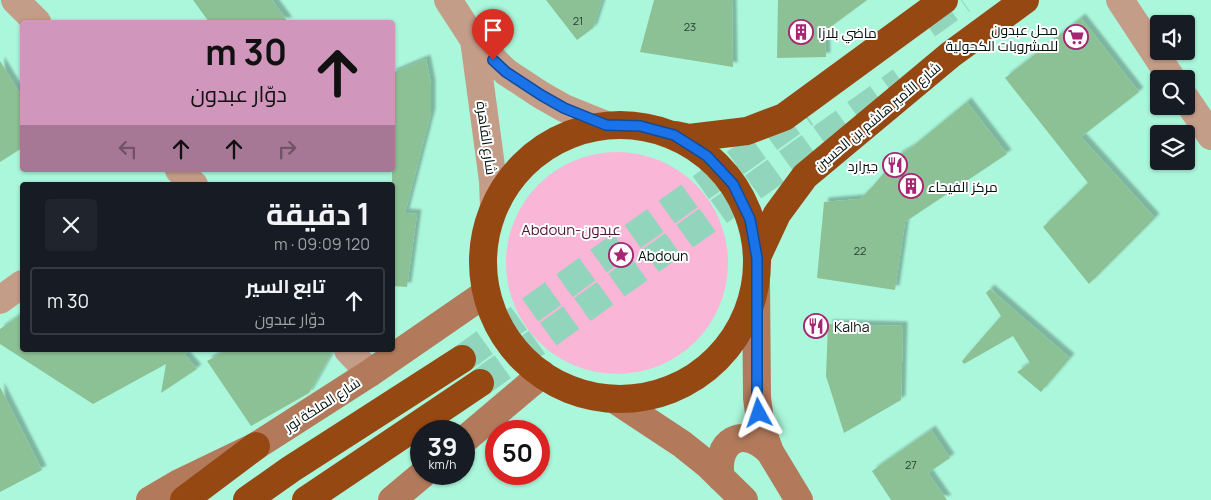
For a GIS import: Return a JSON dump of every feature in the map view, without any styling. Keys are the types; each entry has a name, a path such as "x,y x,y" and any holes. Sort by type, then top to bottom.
{"highway":[{"path":"674,135 689,138 747,131 784,118 944,0"},
{"name":"شارع الأمير هاشم بن الحسين","path":"674,135 640,126 606,125 570,134 538,151 512,176 494,207 483,249 486,293 498,324 517,352 542,374 565,387 589,395 614,399 654,394 692,379 723,354 745,320 757,269 777,214 805,176 950,55 1025,0"},
{"path":"674,135 707,156 733,184 750,219 757,269"},
{"path":"247,500 462,359"},
{"path":"306,500 480,383"},
{"path":"184,500 256,446"}],"street":[{"path":"16,0 35,20"},
{"name":"شارع القاهرة","path":"448,0 474,40 506,72 564,108 606,125"},
{"path":"1120,0 1166,70"},
{"name":"شارع القاهرة","path":"474,40 493,181 494,207"},
{"path":"1195,112 1211,136"},
{"path":"181,172 191,182"},
{"path":"757,269 757,398 761,427 770,452 799,500"},
{"path":"0,300 20,285"},
{"name":"شارع الملكة نور","path":"150,500 179,483 256,446 370,373 486,293"},
{"path":"350,352 370,373"},
{"path":"475,431 542,374"},
{"path":"614,399 682,444 744,500"},
{"path":"721,478 720,466 723,453 734,440 742,438 757,441 770,452"},
{"path":"392,500 410,485"}],"shaded area":[{"path":"606,152 628,152 660,160 679,170 696,184 710,201 720,220 726,241 728,263 726,285 720,306 710,325 696,342 679,356 649,370 628,374 606,374 585,370 564,361 546,349 531,334 519,316 510,295 506,274 506,252 510,231 519,210 531,192 546,177 564,165 585,156"}],"building":[{"path":"193,0 272,0 287,20 208,20"},
{"path":"546,0 602,0 593,28 577,40"},
{"path":"654,0 732,0 733,67 640,52"},
{"name":"ماضي بلازا","path":"778,0 867,0 825,31 826,57 777,58"},
{"path":"1081,18 1139,92 1081,137 1155,218 1089,284 1043,227 1088,183 1005,78"},
{"path":"426,59 431,84 431,113 405,213 417,214 407,287 395,286 395,182 392,182 392,172 395,172 395,72"},
{"path":"0,61 20,94 20,149 0,162"},
{"path":"967,102 1007,154 905,222 895,290 817,278 824,202 860,199 899,155 911,148"},
{"path":"990,289 1070,358 1041,392 1017,372 1030,363 1013,336 964,364 962,361 1001,316 986,293"},
{"path":"20,315 20,352 188,352 184,354 197,369 161,393 166,364 93,404 0,344 0,329"},
{"path":"828,324 903,326 901,400 844,433 826,376"},
{"path":"223,352 332,352 309,393 251,426 207,361"},
{"path":"0,387 42,470 0,492"},
{"path":"931,430 950,458 928,473 947,500 891,500 872,471"}],"tunnel":[{"path":"927,25 962,0"},
{"path":"480,383 901,81"},
{"path":"462,359 805,113"}],"place":[{"name":"ماضي بلازا","path":"801,32"},
{"name":"محل عبدون للمشروبات الكحولية","path":"1076,37"},
{"name":"جيرارد","path":"895,165"},
{"name":"مركز الفيحاء","path":"911,186"},
{"name":"Abdoun","path":"621,255"},
{"name":"Kalha","path":"816,326"}],"district":[{"name":"Abdoun-عبدون","path":"571,229"}],"route":[{"path":"493,60 506,72 564,108 606,125 640,126 674,135 707,156 733,184 750,219 757,258 757,398 759,413"}]}
